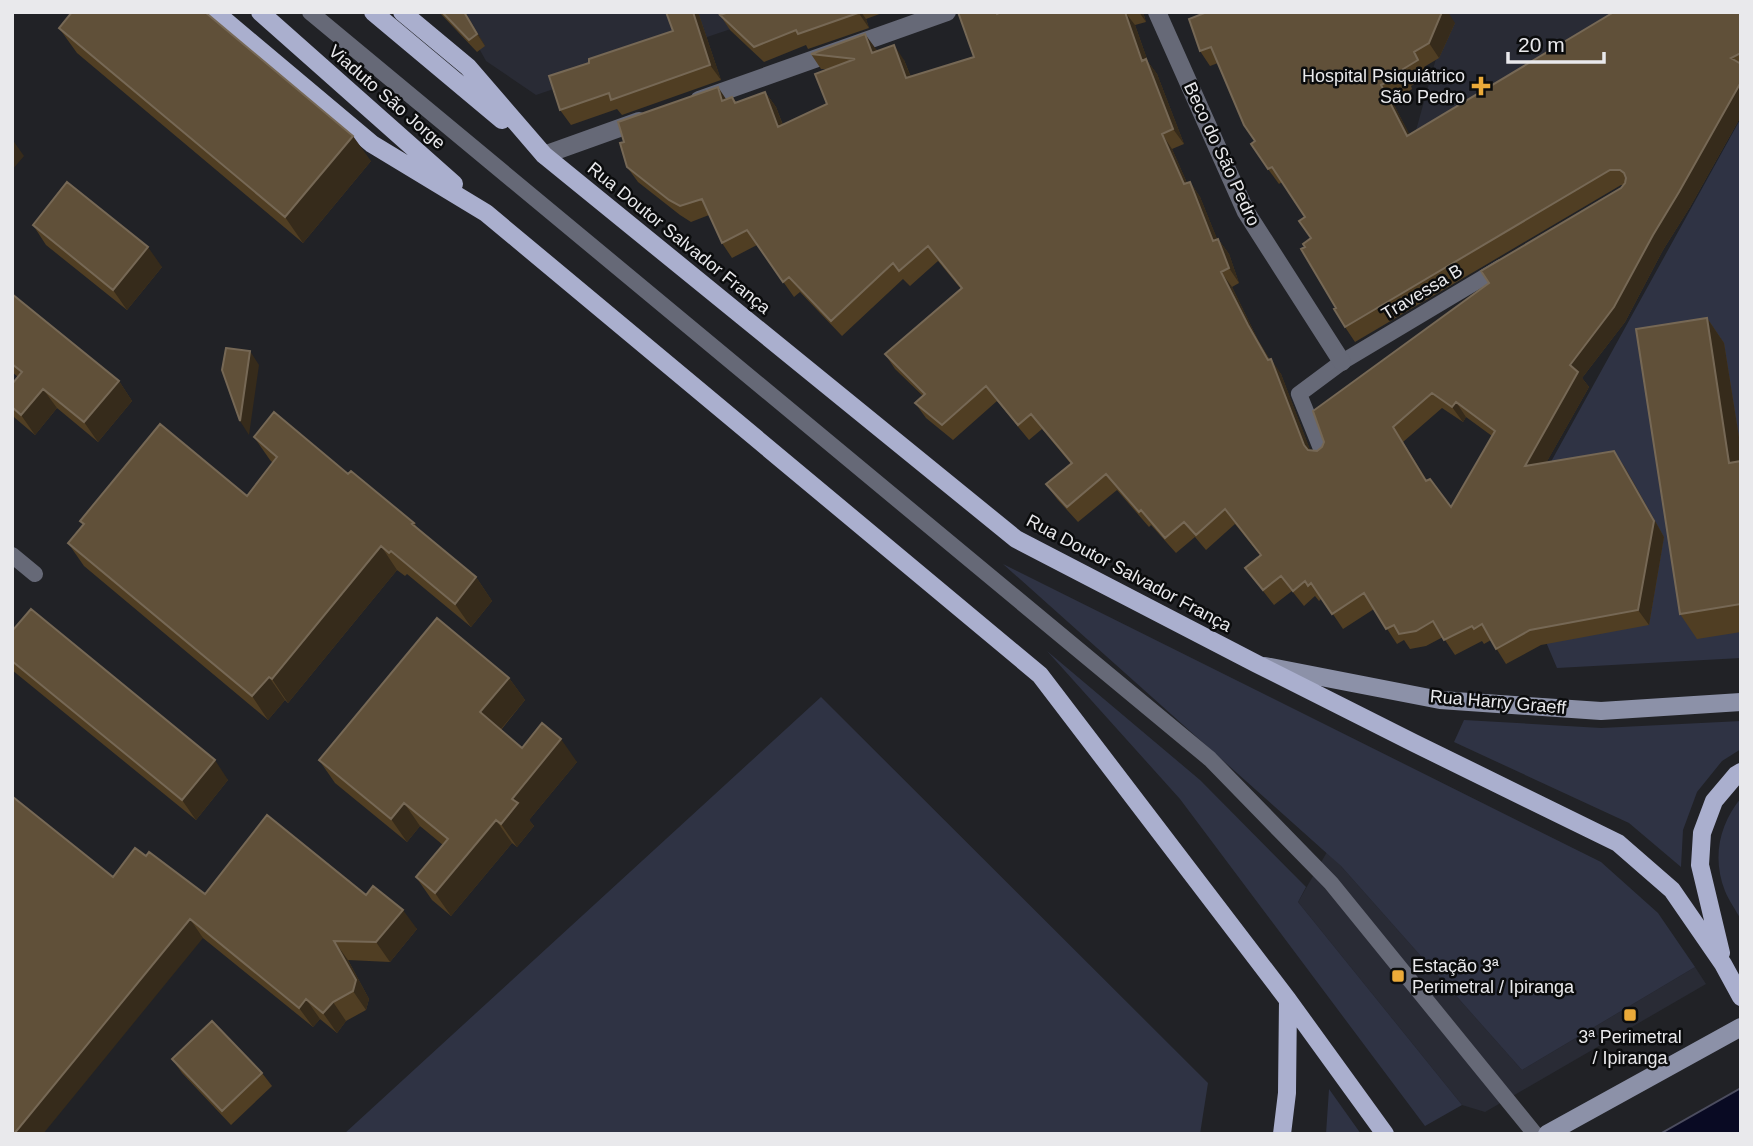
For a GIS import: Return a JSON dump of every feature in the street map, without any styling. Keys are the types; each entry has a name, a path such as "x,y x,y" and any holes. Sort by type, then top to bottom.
{"main road":[{"path":"215,12 372,144 486,213 1040,675 1288,1000 1385,1134"},
{"name":"Viaduto São Jorge","path":"260,12 486,213"},
{"path":"373,12 544,155"},
{"name":"Rua Doutor Salvador França","path":"402,12 468,67 544,155 1016,539 1257,664 1618,843 1672,890 1723,964 1741,997"},
{"name":"Rua Harry Graeff","path":"1257,664 1440,700 1601,711 1741,702"},
{"path":"1723,964 1700,865 1702,833 1714,801 1741,772"},
{"path":"1282,1134 1287,1093 1288,1000"},
{"path":"1547,1134 1741,1027"}],"street":[{"path":"687,104 947,12"},
{"name":"Beco do São Pedro","path":"1157,12 1246,212 1342,362"},
{"path":"544,155 661,113"}],"lane":[{"name":"Viaduto São Jorge","path":"310,12 1210,758 1331,883 1535,1134"},
{"name":"Travessa B","path":"1324,456 1299,394 1342,362 1519,257"},
{"path":"12,555 35,574"}],"shaded area":[{"path":"459,12 781,12 536,95 486,61"},
{"name":"Hospital Psiquiátrico São Pedro","path":"1449,12 1658,12 1408,159"},
{"path":"1741,118 1741,658 1557,668 1505,545"},
{"path":"1003,564 1601,862 1658,913 1695,967 1522,1070 1341,866"},
{"path":"1047,651 1200,780 1306,887 1298,902 1462,1105 1425,1126 1180,799"},
{"path":"821,697 1208,1083 1200,1134 344,1134"},
{"path":"1464,720 1601,728 1741,721 1741,749 1722,761 1697,792 1683,830 1681,867 1629,823 1454,742"},
{"path":"1741,798 1741,920 1721,879 1719,854 1727,819"},
{"name":"Estação 3ª Perimetral / Ipiranga","path":"1327,852 1522,1070 1695,967 1706,984 1485,1112 1462,1105 1298,902"},
{"path":"1741,1088 1741,1134 1660,1134"},
{"path":"1329,1089 1361,1134 1326,1134"}],"building":[{"path":"72,12 205,12 353,136 285,217 59,28"},
{"path":"442,12 464,12 477,34 469,40"},
{"path":"666,12 693,12 710,65 611,100 609,93 560,110 549,76 589,63 589,59 673,31"},
{"path":"729,12 858,13 798,34 796,30 754,47 720,15"},
{"path":"958,12 1125,12 1142,61 1146,59 1173,129 1162,134 1184,184 1190,182 1213,241 1218,239 1229,268 1221,272 1268,360 1271,359 1304,445 1308,450 1317,451 1324,442 1313,411 1489,283 1481,271 1621,188 1626,178 1620,170 1610,170 1345,327 1301,249 1311,238 1299,221 1305,217 1272,167 1268,169 1251,144 1255,141 1244,125 1211,47 1200,51 1189,19 1207,12 1442,12 1429,43 1414,52 1418,60 1400,71 1402,74 1381,85 1407,136 1614,12 1741,12 1741,53 1731,58 1741,64 1741,82 1614,307 1570,365 1578,372 1525,466 1614,451 1654,521 1638,610 1530,630 1496,649 1482,624 1444,640 1433,621 1416,631 1399,634 1394,625 1386,629 1364,593 1332,614 1311,583 1308,586 1305,581 1293,591 1281,576 1263,590 1245,568 1261,555 1225,509 1196,535 1184,522 1165,538 1106,474 1067,507 1046,484 1072,463 1031,414 1018,425 986,386 942,425 915,403 925,394 885,354 962,288 928,246 899,271 893,263 831,321 789,277 783,282 747,230 722,243 702,199 680,206 669,200 627,167 620,143 624,142 618,122 718,87 722,101 732,97 735,103 765,92 778,127 827,104 815,74 855,59 811,54 865,34 872,53 894,45 906,78 974,57","holes":["1432,393 1452,407 1456,402 1495,431 1451,507 1430,479 1426,481 1393,427"]},
{"path":"67,182 148,247 113,290 33,225"},
{"path":"12,294 119,381 84,422 43,389 21,415 12,407 12,384 22,372 12,364"},
{"path":"1707,318 1729,463 1741,461 1741,604 1680,614 1636,329"},
{"path":"226,348 250,351 240,421 222,370"},
{"path":"274,412 348,474 351,471 476,577 455,604 391,551 389,553 381,546 272,679 269,677 252,696 68,543 84,524 80,521 160,424 247,496 277,457 254,437"},
{"path":"31,609 215,760 182,800 12,661 12,631"},
{"path":"437,618 509,678 480,712 522,748 542,723 561,739 512,799 518,803 501,824 496,820 435,893 416,877 448,839 404,803 391,819 319,760"},
{"path":"13,797 113,877 135,848 146,856 149,852 205,894 267,815 366,895 373,886 403,910 376,942 334,941 356,980 353,991 333,1002 323,1013 306,999 299,1008 190,919 12,1134"},
{"path":"212,1021 262,1073 222,1111 172,1059"}],"place":[{"name":"Hospital Psiquiátrico São Pedro","path":"1481,86"},
{"name":"Estação 3ª Perimetral / Ipiranga","path":"1398,976"},
{"name":"3ª Perimetral / Ipiranga","path":"1630,1015"}]}
